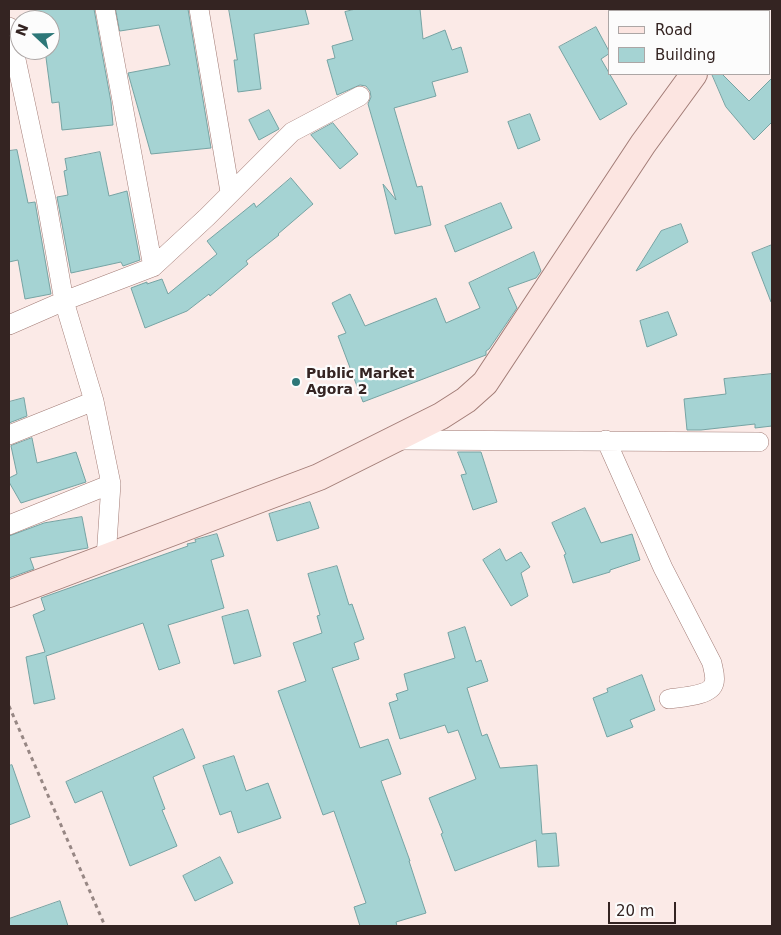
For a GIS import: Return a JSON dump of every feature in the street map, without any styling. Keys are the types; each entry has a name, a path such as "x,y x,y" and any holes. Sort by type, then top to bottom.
{"main road":[{"path":"9,594 319,477 440,416 466,400 485,383 643,144 693,75"}],"street":[{"path":"105,9 152,267"},
{"path":"199,9 230,192"},
{"path":"9,27 46,200 64,301 94,401 111,484 106,558"},
{"path":"9,325 64,301 152,267 207,217 292,132 360,96"},
{"path":"9,435 94,401"},
{"path":"393,440 759,442"},
{"path":"606,440 663,568 712,663 715,677 711,689 704,693 670,699"},
{"path":"9,525 111,484"}],"path":[{"path":"9,706 105,926"}],"building":[{"path":"94,9 111,102 113,125 62,130 59,102 52,103 46,60 60,60 60,10 36,10"},
{"path":"116,9 188,9 211,148 151,154 128,73 170,65 159,25 120,31"},
{"path":"229,9 305,9 309,24 254,34 261,89 238,92 234,60 237,60"},
{"path":"356,9 420,9 423,39 445,30 452,50 461,47 468,72 432,82 436,96 394,108 417,187 422,186 431,225 395,234 383,184 396,200 368,104 371,97 370,91 366,86 360,85 337,95 327,60 335,58 332,46 353,40 345,12"},
{"path":"596,27 608,49 608,54 601,59 608,71 608,75 610,75 627,104 600,120 559,47"},
{"path":"712,75 723,75 749,101 772,78 772,122 754,140 726,107"},
{"path":"269,110 279,129 259,140 249,120"},
{"path":"530,114 540,140 518,149 508,122"},
{"path":"333,123 358,154 340,169 311,135"},
{"path":"17,150 28,203 35,202 51,294 25,299 18,260 9,262 9,151"},
{"path":"100,152 109,196 127,191 140,260 123,266 121,262 71,273 57,197 68,195 64,171 67,170 65,159"},
{"path":"291,178 313,204 279,235 246,261 248,264 210,296 209,294 187,311 145,328 131,288 162,279 168,294 217,254 207,241 254,203 256,207"},
{"path":"501,203 512,228 455,252 445,226"},
{"path":"681,224 688,242 636,271 661,231"},
{"path":"772,245 772,302 771,302 752,253"},
{"path":"534,252 541,271 536,278 508,288 517,308 486,351 486,355 363,402 338,336 346,333 332,303 350,294 365,326 436,298 446,323 480,308 469,283"},
{"path":"668,312 677,335 647,347 640,321"},
{"path":"772,374 772,426 755,428 755,424 687,430 684,399 726,394 724,379"},
{"path":"24,398 27,416 9,423 9,402"},
{"path":"32,438 37,463 76,452 86,482 21,503 9,482 9,478 17,474 11,446"},
{"path":"458,452 481,452 497,502 473,510 461,475 466,474"},
{"path":"310,502 319,528 277,541 269,514"},
{"path":"585,508 601,543 632,534 640,560 610,570 610,572 573,583 564,555 566,554 552,523"},
{"path":"82,517 88,548 30,558 34,569 9,578 9,536 44,523"},
{"path":"217,534 224,556 211,560 224,608 168,625 180,663 159,670 143,623 46,656 55,699 34,704 26,657 45,652 33,615 45,610 41,598 188,546 187,544 196,542 195,540"},
{"path":"500,549 506,561 521,552 530,567 521,573 528,596 511,606 483,560"},
{"path":"337,566 349,605 352,604 364,639 354,643 359,659 332,668 360,748 388,739 401,774 381,781 410,861 426,913 396,922 397,926 360,926 354,907 366,903 334,811 323,815 278,691 306,681 293,643 322,633 317,616 320,615 308,574"},
{"path":"248,610 261,656 234,664 222,617"},
{"path":"465,627 476,662 481,660 488,681 467,688 482,736 487,734 500,768 537,765 542,834 556,833 559,866 538,867 536,840 455,871 429,798 476,779 458,730 448,733 445,725 400,739 389,703 398,700 396,694 408,690 404,674 455,658 448,633"},
{"path":"642,675 655,710 630,720 633,727 607,737 593,698 608,692 607,689"},
{"path":"183,729 195,758 153,777 165,809 162,810 177,846 130,866 102,791 75,803 66,782"},
{"path":"234,756 246,791 268,783 281,818 238,833 231,811 220,815 203,766"},
{"path":"12,765 30,817 9,825 9,766"},
{"path":"220,857 233,883 195,901 183,876"},
{"path":"60,901 68,926 9,926 9,919"}],"place":[{"name":"Public Market Agora 2","path":"296,382"}]}
